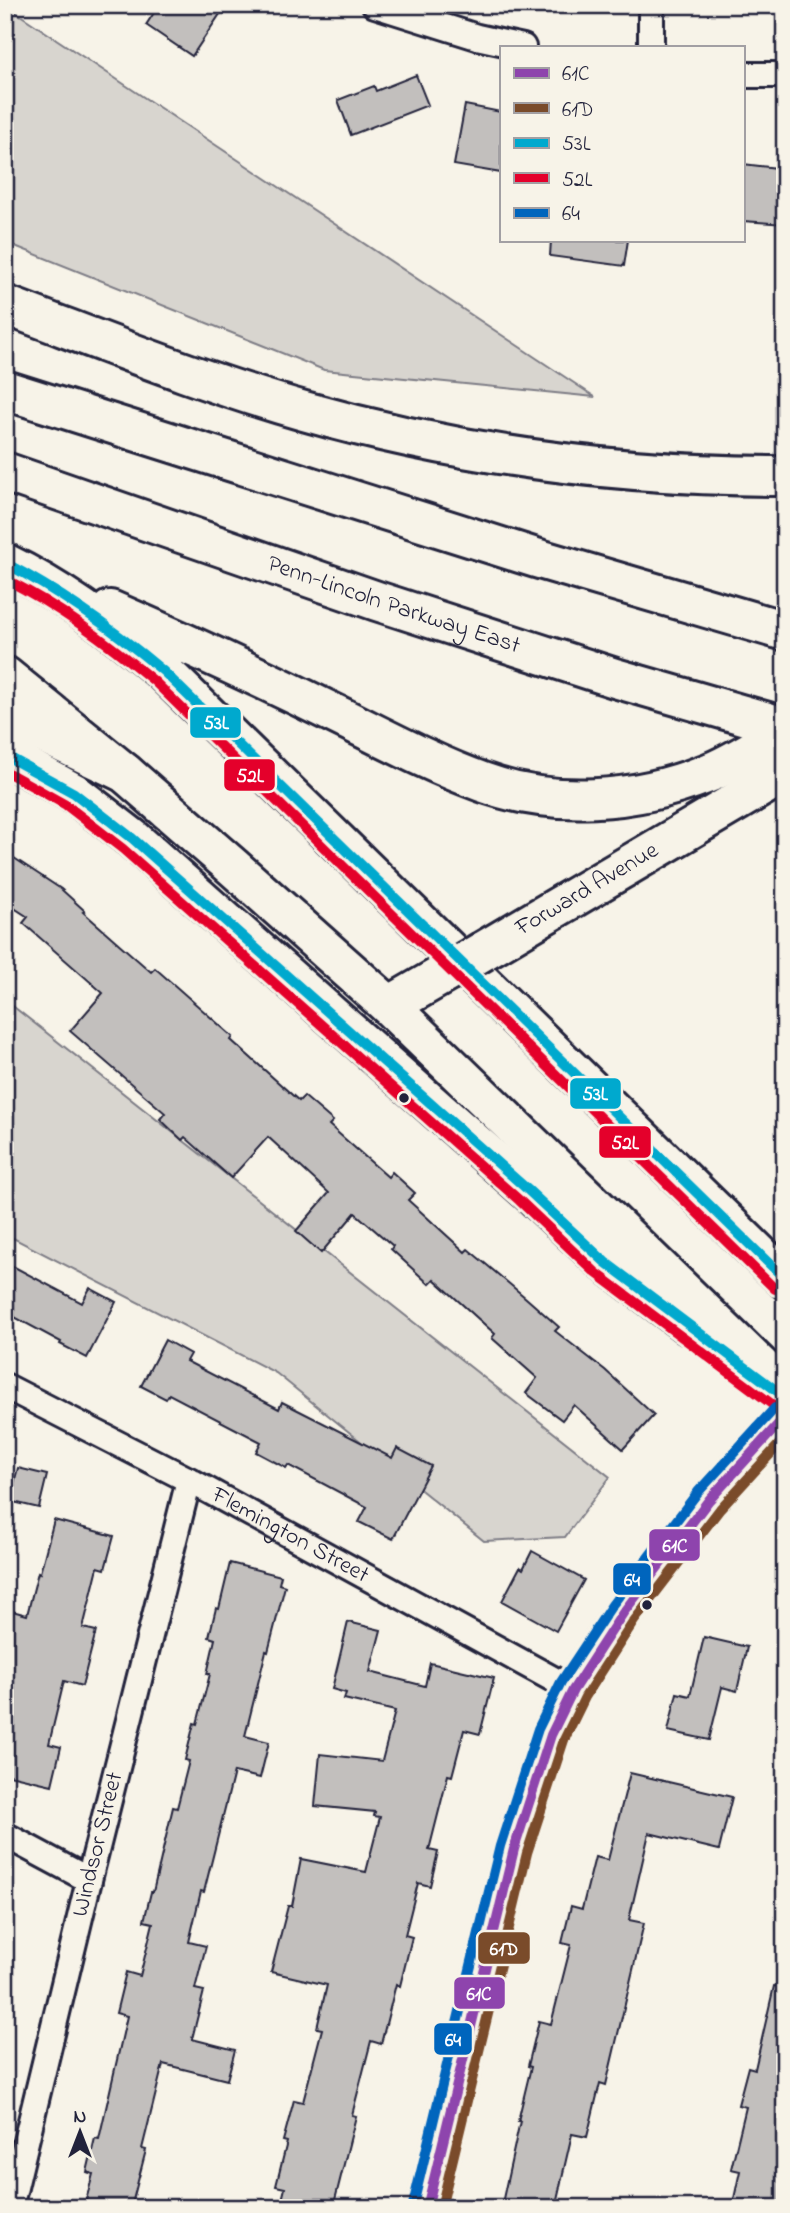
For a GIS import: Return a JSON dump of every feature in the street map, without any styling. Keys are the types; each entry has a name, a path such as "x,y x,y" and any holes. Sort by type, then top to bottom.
{"main road":[{"path":"5,305 236,391 372,429 512,457 583,467 785,476"},
{"path":"6,390 536,558 785,631"},
{"name":"Penn-Lincoln Parkway East","path":"5,472 377,601 615,678 776,726"},
{"path":"5,563 220,658 444,767 510,791 592,799 649,791 708,774 776,726"},
{"path":"43,582 129,641 163,671 785,1279"},
{"path":"5,676 125,773 389,1006 785,1390"},
{"path":"5,717 125,773"},
{"path":"5,755 74,793 132,838 528,1190 605,1262 785,1397"},
{"name":"Forward Avenue","path":"389,1006 785,773"},
{"path":"427,2208 514,1849 551,1735 573,1690 623,1613 709,1500 785,1417"}],"street":[{"path":"374,5 477,37 518,46"},
{"path":"651,5 651,46"},
{"path":"744,75 785,75"},
{"name":"Flemington Street","path":"5,1386 189,1480 573,1690"},
{"name":"Windsor Street","path":"10,2208 189,1480"},
{"path":"5,1835 89,1880"}],"shaded area":[{"path":"5,5 595,397 324,370 5,242"},
{"path":"5,1000 610,1477 565,1537 484,1541 276,1373 5,1234"}],"building":[{"path":"159,5 226,5 192,56 146,25"},
{"path":"416,75 428,105 351,135 338,100 374,86 376,91"},
{"path":"465,105 500,112 500,173 454,165"},
{"path":"744,164 785,169 785,224 744,221"},
{"path":"551,242 628,242 624,266 550,256"},
{"path":"5,852 61,889 151,972 155,968 233,1037 231,1040 299,1101 304,1096 333,1121 329,1125 388,1177 392,1172 415,1193 408,1200 465,1252 468,1249 526,1298 559,1327 555,1331 605,1370 654,1415 623,1449 574,1405 562,1420 526,1393 537,1378 492,1338 495,1334 434,1279 429,1284 391,1249 393,1246 355,1213 321,1253 296,1231 329,1193 268,1137 231,1178 185,1137 182,1140 160,1119 165,1113 70,1031 103,993 23,923 28,917 5,902"},
{"path":"5,1262 82,1303 90,1288 116,1302 87,1358 5,1312"},
{"path":"165,1340 190,1354 186,1361 279,1409 282,1402 392,1458 397,1448 431,1466 393,1539 359,1522 367,1507 288,1465 286,1468 256,1452 261,1442 169,1394 166,1399 141,1386"},
{"path":"18,1468 47,1475 39,1508 9,1501"},
{"path":"54,1520 114,1536 105,1569 98,1567 83,1628 96,1631 82,1686 64,1681 49,1744 61,1747 52,1785 5,1774 5,1609 27,1615"},
{"path":"532,1551 584,1580 556,1631 502,1601"},
{"path":"230,1563 281,1576 279,1584 285,1586 245,1736 269,1742 260,1778 234,1772 189,1942 206,1946 195,1989 204,1991 192,2039 235,2050 227,2080 163,2064 131,2208 84,2208 93,2174 87,2172 95,2138 99,2139 127,2016 116,2013 126,1972 140,1976 153,1923 144,1921 173,1807 177,1808 189,1761 185,1760 194,1723 197,1724 210,1674 207,1674 215,1639 209,1637"},
{"path":"348,1622 381,1630 370,1672 425,1686 430,1663 494,1678 480,1734 464,1730 452,1776 448,1775 429,1850 438,1852 430,1886 418,1883 405,1935 412,1937 400,1986 396,1984 381,2044 371,2041 352,2115 356,2116 333,2208 280,2208 285,2188 276,2186 287,2142 283,2141 294,2100 303,2102 322,2029 317,2028 327,1985 271,1972 288,1906 292,1906 301,1859 366,1872 380,1817 374,1816 375,1812 315,1806 320,1754 382,1761 395,1711 344,1699 346,1693 332,1689"},
{"path":"704,1637 747,1647 737,1691 722,1687 709,1740 668,1731 677,1693 690,1696"},
{"path":"630,1773 732,1797 719,1850 649,1833 629,1920 644,1923 606,2085 600,2083 587,2137 572,2134 555,2208 501,2208 539,2021 551,2024 571,1945 562,1943 571,1906 582,1909 595,1857 608,1860"},
{"path":"774,1986 785,1987 785,2208 732,2208 740,2171 731,2169 746,2107 738,2105 748,2067 755,2069"}],"transit line":[{"name":"53L","path":"5,563 87,613 163,671 785,1279"},
{"name":"52L","path":"5,579 82,626 154,681 775,1289"},
{"name":"53L","path":"5,755 74,793 132,838 528,1190 605,1262 785,1397"},
{"name":"52L","path":"5,771 66,805 123,849 519,1200 595,1272 777,1408"},
{"name":"64","path":"413,2205 500,1846 538,1729 561,1682 612,1605 698,1492 775,1408"},
{"name":"61C","path":"427,2208 514,1849 551,1735 573,1690 623,1613 709,1500 785,1417"},
{"name":"61D","path":"441,2208 527,1853 564,1740 585,1697 634,1621 720,1509 785,1438"}]}
